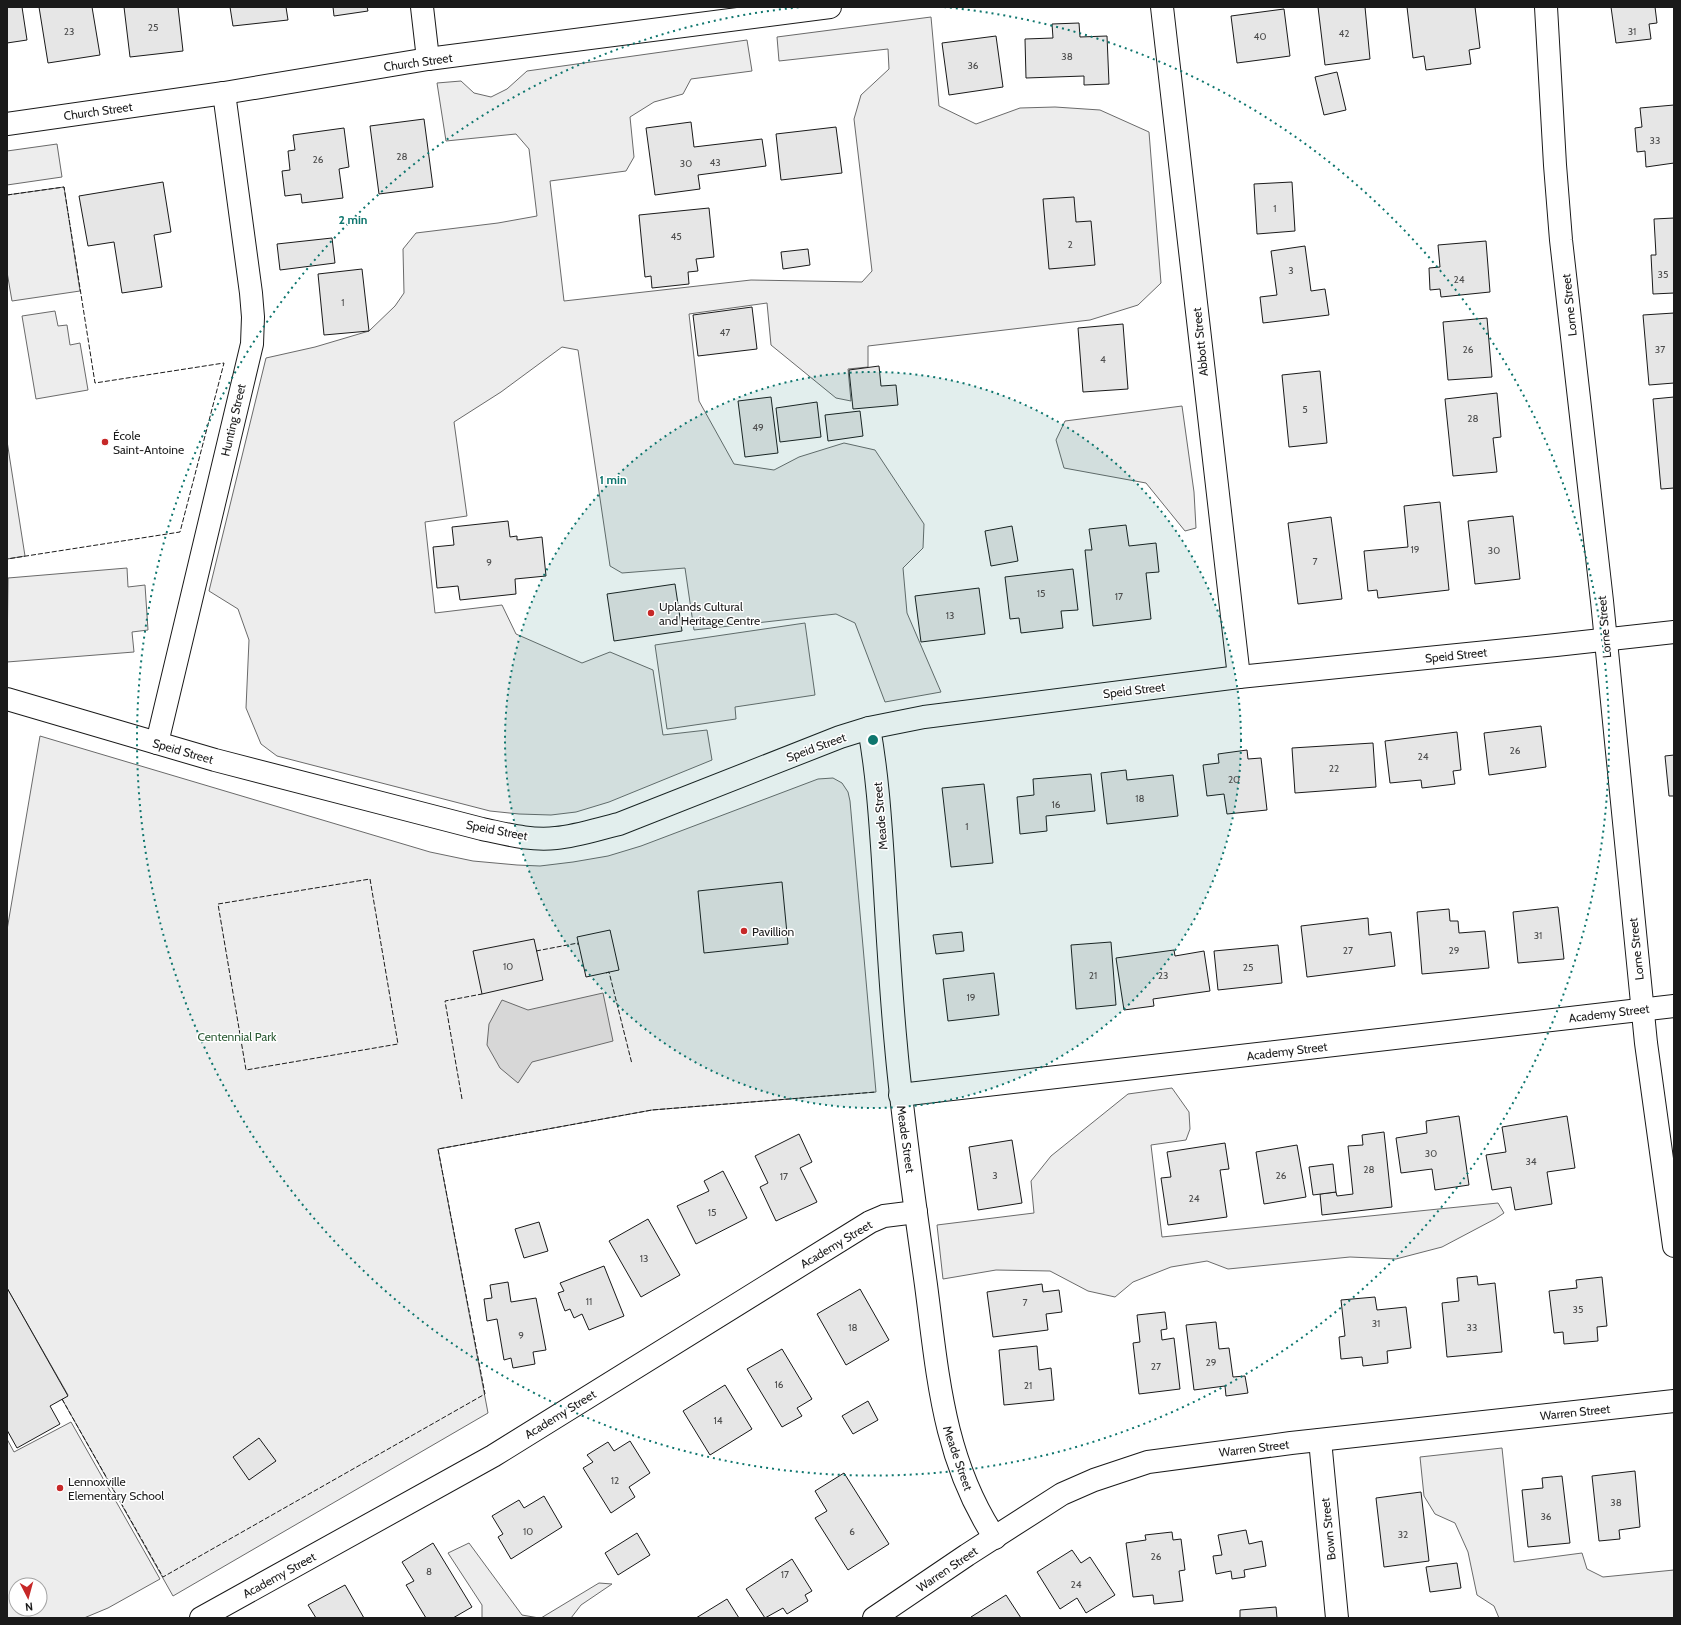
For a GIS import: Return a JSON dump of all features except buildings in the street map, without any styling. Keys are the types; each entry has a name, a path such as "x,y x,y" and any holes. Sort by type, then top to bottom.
{"street":[{"path":"422,7 428,59"},
{"name":"Church Street","path":"7,124 224,93 428,59 830,7"},
{"name":"Abbott Street","path":"1162,7 1239,677"},
{"name":"Lorne Street","path":"1546,7 1561,240 1606,640 1642,1009 1674,1246"},
{"name":"Hunting Street","path":"157,743 252,344 252,299 224,93"},
{"name":"Speid Street","path":"7,699 215,760 482,829 519,837 554,838 584,833 619,824 814,747 869,728 924,717 1239,677 1674,632"},
{"name":"Meade Street","path":"869,728 878,792 900,1095 946,1420 954,1452 967,1487 984,1521 995,1538"},
{"name":"Academy Street","path":"900,1095 1674,1006"},
{"name":"Academy Street","path":"201,1618 493,1456 870,1222 884,1216 916,1212"},
{"name":"Warren Street","path":"874,1618 1062,1494 1127,1468 1148,1462 1320,1440 1674,1401"},
{"name":"Bown Street","path":"1320,1440 1337,1618"}],"shaded area":[{"path":"931,17 939,106 976,124 1020,108 1055,107 1100,110 1149,132 1161,283 1138,305 1090,320 868,346 868,367 848,369 851,401 836,398 771,345 767,303 689,314 699,401 734,464 774,470 799,457 844,443 875,450 924,524 923,548 903,568 907,613 941,692 885,702 855,623 836,614 694,630 685,568 622,573 610,566 578,350 562,347 501,392 454,422 467,516 425,522 435,613 502,605 516,634 582,663 610,652 653,670 663,735 707,730 712,760 609,802 576,812 551,815 519,814 490,811 277,756 261,744 246,708 249,640 238,609 209,591 266,358 315,347 369,331 395,306 404,293 403,249 416,233 498,223 537,216 529,149 516,134 446,141 437,83 461,81 474,93 491,97 507,89 527,71 747,40 752,71 691,79 683,94 654,102 630,117 634,157 626,171 550,181 564,301 751,280 862,282 872,271 854,119 861,95 889,69 888,49 779,61 777,37"},
{"path":"57,144 62,177 7,185 7,151"},
{"path":"64,187 80,291 12,301 7,272 7,195"},
{"path":"55,311 58,326 67,325 70,345 80,343 88,390 36,399 22,316"},
{"path":"1182,406 1194,492 1196,528 1185,531 1146,483 1064,468 1056,440 1065,421"},
{"path":"7,441 25,556 7,559"},
{"path":"127,568 128,587 145,585 148,630 132,632 134,652 7,662 8,578"},
{"path":"805,623 815,695 735,707 736,719 667,729 655,645"},
{"name":"Centennial Park","path":"40,736 430,852 473,861 517,865 540,866 608,856 641,846 818,779 833,778 842,783 848,792 850,801 876,1092 652,1110 438,1149 488,1413 173,1596 62,1399 68,1395 7,1288 7,930"},
{"path":"603,993 613,1041 532,1062 518,1083 500,1068 487,1045 489,1024 502,1000 528,1010"},
{"path":"1172,1088 1189,1112 1190,1129 1186,1140 1151,1145 1162,1237 1498,1203 1504,1213 1442,1247 1396,1259 1350,1257 1228,1269 1207,1261 1171,1267 1133,1282 1115,1297 1088,1291 1050,1271 996,1270 943,1279 937,1225 1034,1213 1031,1181 1051,1156 1128,1094"},
{"name":"Lennoxville Elementary School","path":"71,1422 160,1579 108,1608 84,1618 7,1618 7,1439 14,1452"},
{"path":"1502,1448 1514,1562 1582,1553 1587,1569 1603,1577 1674,1570 1674,1618 1499,1618 1494,1606 1477,1595 1468,1552 1455,1523 1435,1514 1424,1496 1420,1457"},
{"path":"469,1543 522,1615 539,1618 482,1618 482,1605 448,1553"},
{"path":"599,1583 612,1584 581,1605 571,1618 541,1618"}],"fence":[{"path":"7,195 64,187 95,383 224,363 180,532 7,559"},
{"path":"370,879 398,1044 246,1070 218,904 370,879"},
{"path":"536,951 578,943 578,945"},
{"path":"606,973 609,972 632,1064"},
{"path":"462,1099 445,1001 482,994"},
{"path":"62,1399 163,1577 485,1394 438,1149 652,1110 876,1092"}],"place":[{"name":"École Saint-Antoine","path":"105,442"},
{"name":"Uplands Cultural and Heritage Centre","path":"651,613"},
{"name":"Pavillion","path":"744,931"},
{"name":"Lennoxville Elementary School","path":"60,1488"}]}
